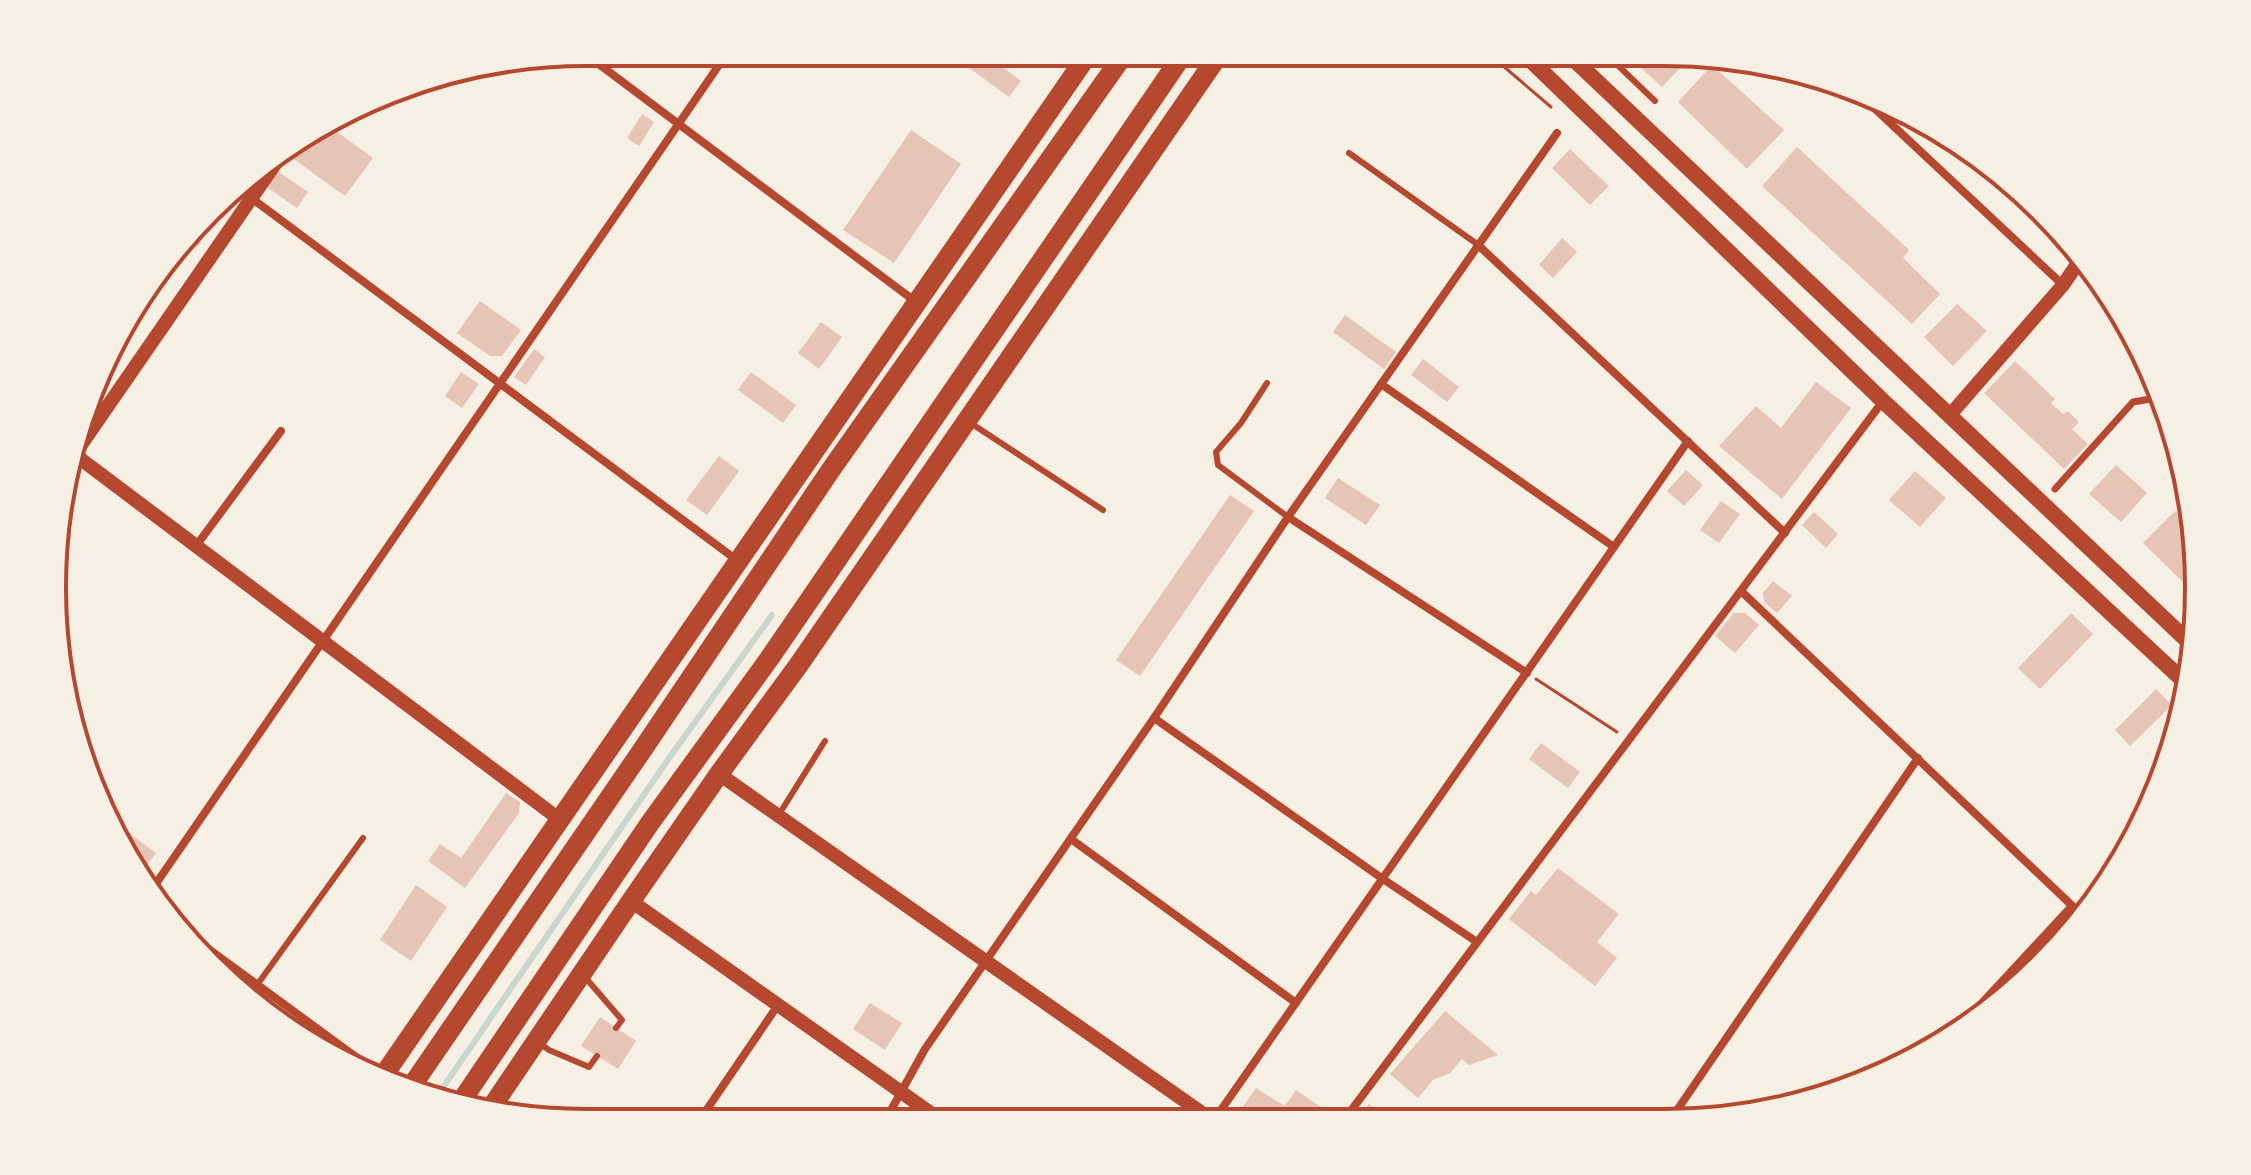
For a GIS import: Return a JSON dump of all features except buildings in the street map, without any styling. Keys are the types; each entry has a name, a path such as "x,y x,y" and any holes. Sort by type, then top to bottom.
{"highway":[{"path":"388,1069 1080,66"},
{"path":"416,1080 830,471 1116,66"},
{"path":"466,1094 650,823 856,533 1175,66"},
{"path":"1181,109 1191,66"},
{"path":"496,1101 631,901 800,663 1211,66"},
{"path":"1023,147 1075,123"},
{"path":"975,266 989,197"},
{"path":"973,359 1044,308"},
{"path":"643,749 661,672"},
{"path":"719,774 728,716"}],"main road":[{"path":"1536,66 1883,401 2178,675"},
{"path":"1581,66 2183,636"}],"street":[{"path":"601,66 916,302"},
{"path":"157,882 718,66"},
{"path":"1880,114 2063,285"},
{"path":"892,1109 925,1049 1154,718 1288,517 1557,133"},
{"path":"92,427 265,178"},
{"path":"246,194 739,561"},
{"path":"1477,244 1785,533"},
{"path":"1950,415 2075,267"},
{"path":"1381,384 1614,547"},
{"path":"2055,489 2133,402 2149,399"},
{"path":"1352,1109 1883,401"},
{"path":"196,546 281,431"},
{"path":"1221,1109 1688,441"},
{"path":"81,464 196,546 559,819"},
{"path":"1288,517 1527,673"},
{"path":"1741,591 2074,908"},
{"path":"1154,718 1477,942"},
{"path":"1678,1109 1918,758"},
{"path":"719,774 1197,1109"},
{"path":"1071,839 1296,1003"},
{"path":"631,901 925,1109"},
{"path":"1992,992 2072,906"},
{"path":"223,960 336,1044"},
{"path":"707,1109 778,1005"}],"lane":[{"path":"1619,66 1655,101"},
{"path":"1349,153 1477,244"},
{"path":"1267,383 1241,423 1216,452 1218,465 1288,517"},
{"path":"966,420 1103,510"},
{"path":"778,816 825,741"},
{"path":"257,985 363,838"},
{"path":"582,973 622,1020 616,1028"},
{"path":"536,1041 589,1067 597,1056"}],"path":[{"path":"1503,66 1555,110"},
{"path":"1527,673 1629,740"}],"waterway":[{"path":"443,1088 667,761 772,615"}]}
